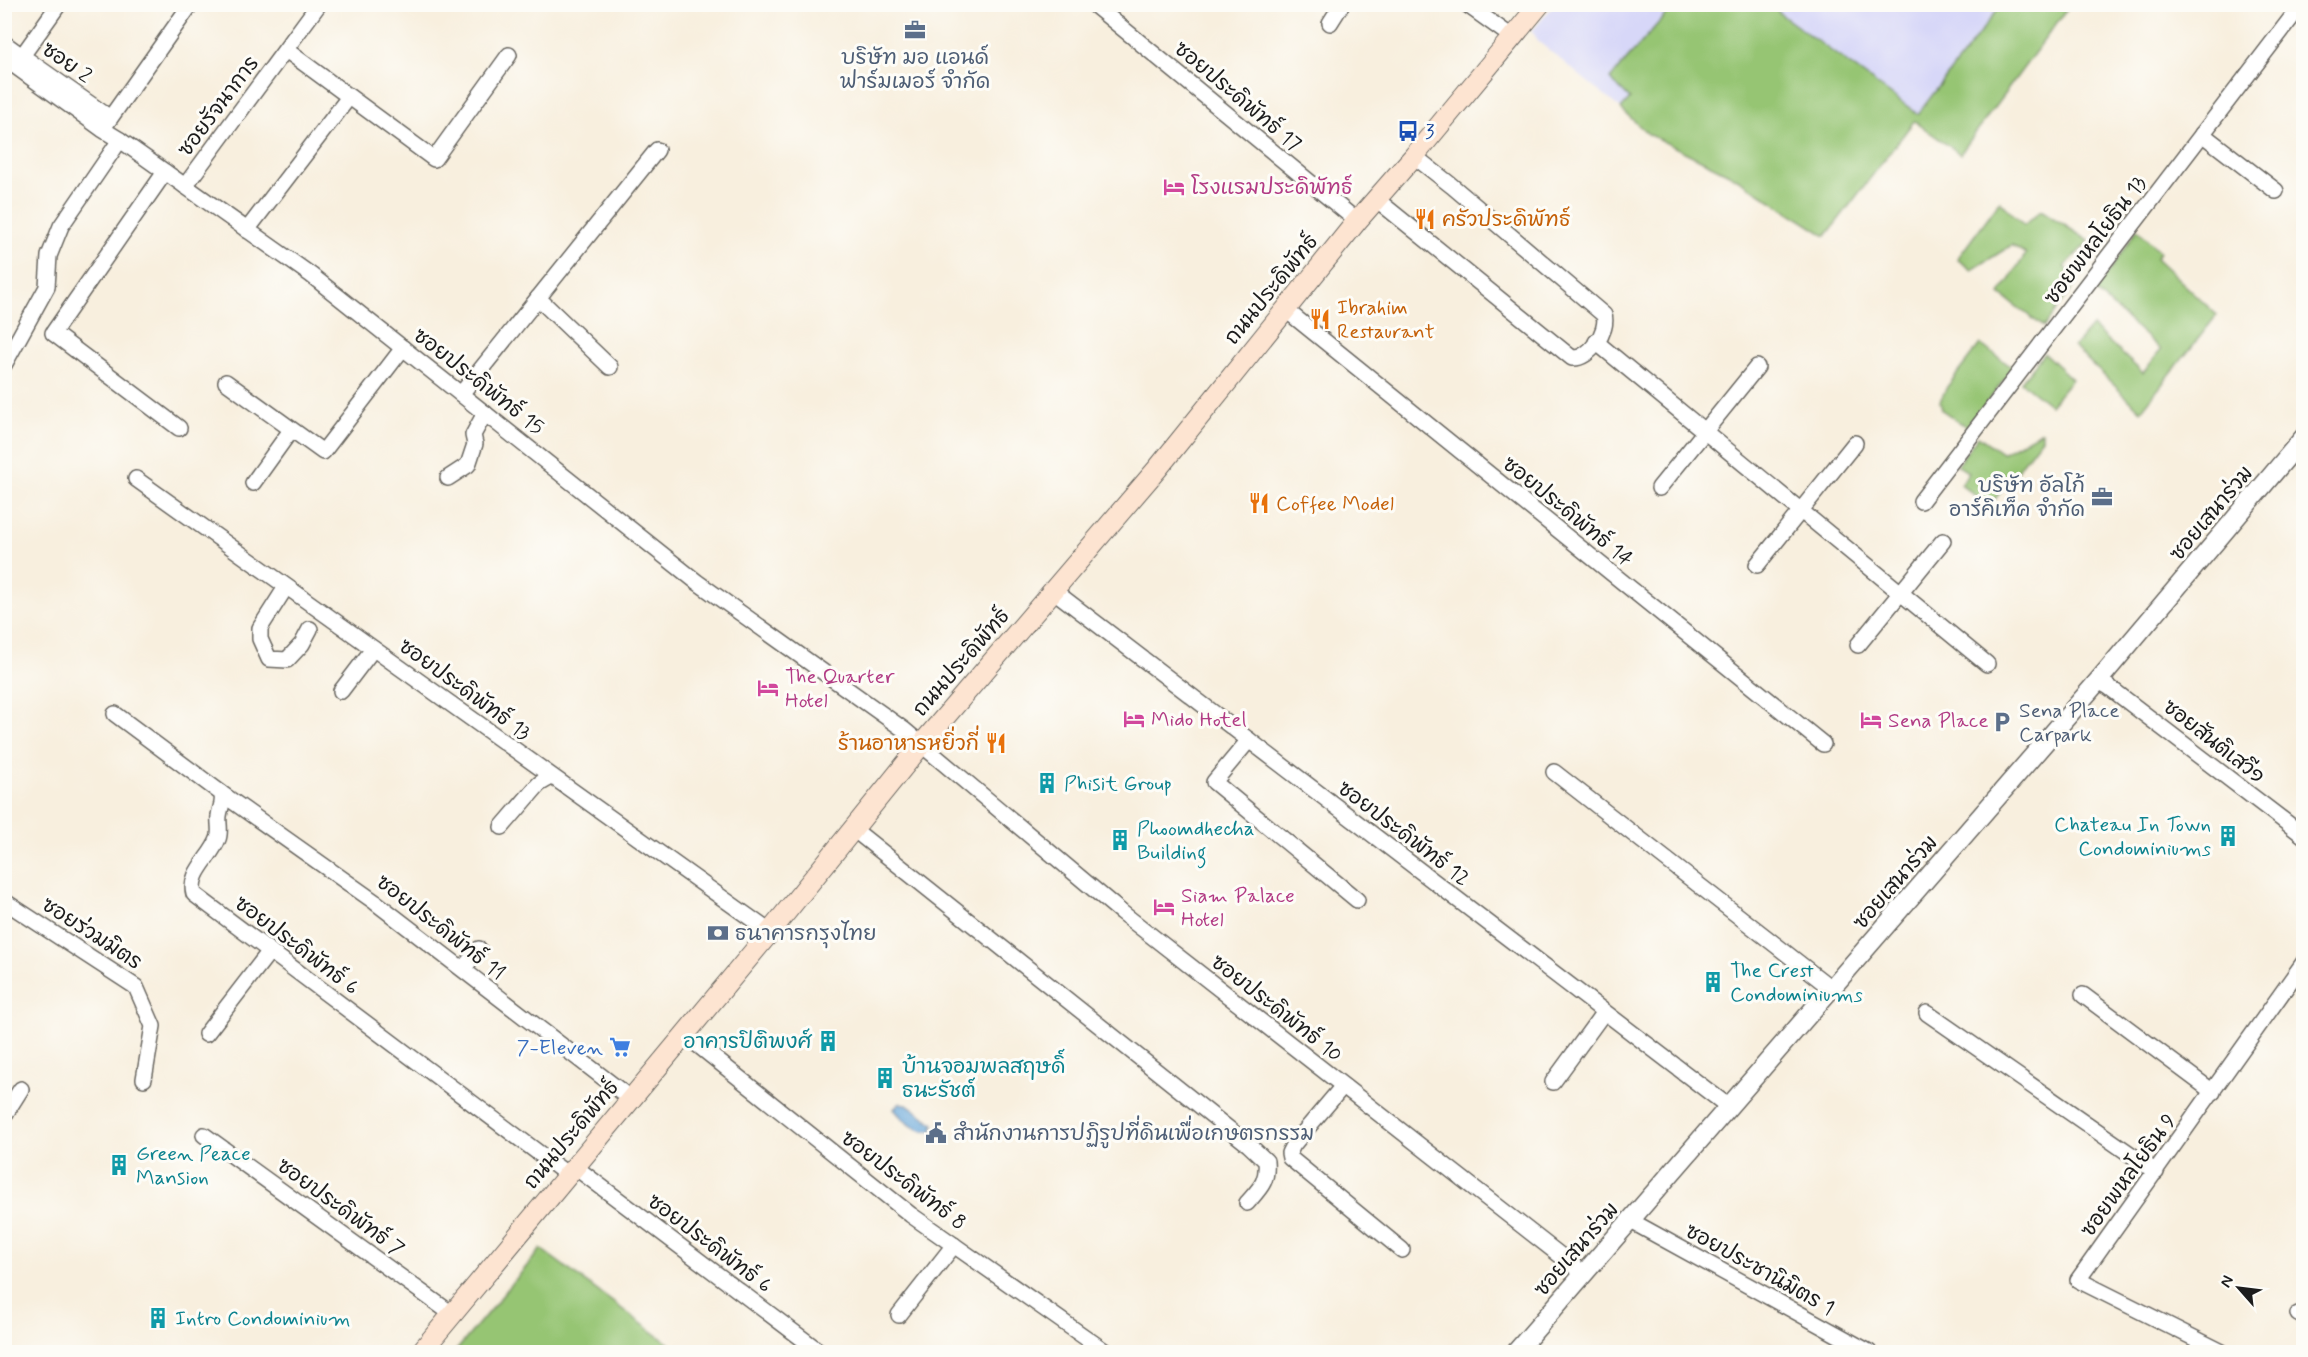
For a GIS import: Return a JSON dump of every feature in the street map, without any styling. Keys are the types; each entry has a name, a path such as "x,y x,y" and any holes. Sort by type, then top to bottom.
{"main road":[{"name":"ถนนประดิพัทธ์","path":"421,1353 770,932 852,828 1054,591 1357,221 1540,4"}],"street":[{"name":"ซอย 2","path":"11,64 59,4"},
{"path":"106,123 191,4"},
{"name":"ซอยรัจนาการ","path":"185,186 319,4"},
{"name":"ซอยประดิพัทธ์ 17","path":"1094,4 1357,221"},
{"path":"1330,22 1342,4"},
{"path":"1466,4 1512,37"},
{"name":"ซอยพหลโยธิน 13","path":"1921,501 2302,4"},
{"name":"ซอยประดิพัทธ์ 15","path":"4,43 11,64 106,123 120,140 311,275 697,582 921,745"},
{"name":"ซอยรัจนาการ","path":"286,50 434,159 509,55"},
{"path":"248,230 349,97"},
{"path":"2202,134 2276,191"},
{"path":"4,365 47,287 49,256 61,226 120,140"},
{"path":"461,394 657,150"},
{"path":"1376,199 1572,358 1578,359 1586,354 1604,330 1606,322 1604,315 1414,156"},
{"path":"165,172 53,333 178,428"},
{"path":"538,298 610,367"},
{"name":"ซอยประดิพัทธ์ 14","path":"1286,310 1823,744"},
{"path":"1596,342 1987,663"},
{"path":"226,382 323,452 403,348"},
{"path":"1659,488 1757,367"},
{"path":"448,478 468,465 475,444 473,435 485,413"},
{"path":"253,483 291,430"},
{"name":"ซอยเสนาร่วม","path":"1516,1353 2098,681 2304,438"},
{"path":"1757,565 1855,443"},
{"name":"ซอยประดิพัทธ์ 13","path":"136,479 770,932"},
{"path":"1858,645 1943,541"},
{"path":"286,587 260,628 260,639 269,658 286,660 302,644 310,629"},
{"name":"ซอยประดิพัทธ์ 12","path":"1054,591 1730,1107"},
{"path":"341,691 373,649"},
{"name":"ซอยสันติเสวี๑","path":"2098,681 2109,687 2304,836"},
{"path":"115,714 221,793"},
{"path":"1249,740 1214,782 1357,900"},
{"name":"ซอยประดิพัทธ์ 10","path":"921,745 1121,912 1584,1274"},
{"path":"1554,772 1832,989"},
{"path":"502,827 539,784 550,777"},
{"name":"ซอยประดิพัทธ์ 6","path":"221,793 224,798 219,816 217,842 194,878 192,887 194,894 820,1353"},
{"name":"ซอยประดิพัทธ์ 11","path":"221,793 310,854 631,1099"},
{"path":"852,828 1266,1161 1267,1171 1264,1183 1247,1203"},
{"name":"ซอยร่วมมิตร","path":"4,901 136,987 153,1026 144,1079"},
{"path":"463,969 479,949"},
{"path":"206,1034 270,951"},
{"name":"ซอยพหลโยธิน 9","path":"2222,1353 2078,1280 2304,962"},
{"path":"2083,995 2213,1092"},
{"path":"1552,1082 1604,1012"},
{"path":"1927,1013 2156,1172"},
{"name":"ซอยประดิพัทธ์ 8","path":"684,1034 912,1215 1106,1353"},
{"path":"1343,1086 1293,1145 1289,1153 1290,1158 1402,1250"},
{"path":"4,1116 21,1089"},
{"name":"ซอยประดิพัทธ์ 7","path":"204,1135 452,1314"},
{"name":"ซอยประชานิมิตร 1","path":"1630,1221 1869,1353"},
{"path":"899,1315 954,1245"}],"shaded area":[{"path":"1554,5 1674,5 1610,79 1630,99 1621,109 1539,42 1532,31"},
{"path":"1774,5 2000,5 1919,115 1778,13"}],"green space":[{"path":"1674,5 1774,5 1779,13 1918,114 2001,5 2070,5 1960,154 1914,121 1826,236 1731,175 1648,134 1621,109 1630,99 1610,79"},
{"path":"2000,201 2024,225 2041,210 2089,241 2064,267 2078,281 2044,327 2000,294 2026,254 2012,245 1972,270 1957,259"},
{"path":"2137,229 2160,252 2156,258 2217,315 2141,411 2074,347 2092,326 2143,373 2161,350 2094,290"},
{"path":"1980,344 2013,368 1968,428 1942,410 1940,401 1947,387"},
{"path":"2044,353 2072,379 2050,405 2021,382"},
{"path":"2042,431 2042,438 1989,507 1961,484 1969,473 1957,465 1978,436 2002,453"},
{"path":"541,1249 680,1352 455,1352"}],"water":[{"path":"899,1103 907,1104 934,1124 932,1131 921,1130 906,1122 894,1109"}],"place":[{"name":"บริษัท มอ แอนด์ ฟาร์มเมอร์ จำกัด","path":"915,30"},
{"name":"3","path":"1408,131"},
{"name":"โรงแรมประดิพัทธ์","path":"1174,187"},
{"name":"ครัวประดิพัทธ์","path":"1425,219"},
{"name":"Ibrahim Restaurant","path":"1320,319"},
{"name":"บริษัท อัลโก้ อาร์คิเท็ค จำกัด","path":"2102,497"},
{"name":"Coffee Model","path":"1259,503"},
{"name":"The Quarter Hotel","path":"768,688"},
{"name":"Mido Hotel","path":"1134,719"},
{"name":"Sena Place","path":"1871,720"},
{"name":"Sena Place Carpark","path":"2002,722"},
{"name":"ร้านอาหารหยิ่วกี่","path":"996,743"},
{"name":"Phisit Group","path":"1047,783"},
{"name":"Chateau In Town Condominiums","path":"2228,836"},
{"name":"Phoomdhecha Building","path":"1120,840"},
{"name":"Siam Palace Hotel","path":"1164,907"},
{"name":"ธนาคารกรุงไทย","path":"718,933"},
{"name":"The Crest Condominiums","path":"1713,982"},
{"name":"อาคารปิติพงศ์","path":"828,1041"},
{"name":"7-Eleven","path":"620,1047"},
{"name":"บ้านจอมพลสฤษดิ์ ธนะรัชต์","path":"885,1078"},
{"name":"สำนักงานการปฏิรูปที่ดินเพื่อเกษตรกรรม","path":"936,1133"},
{"name":"Green Peace Mansion","path":"119,1165"},
{"name":"Intro Condominium","path":"158,1318"}]}
